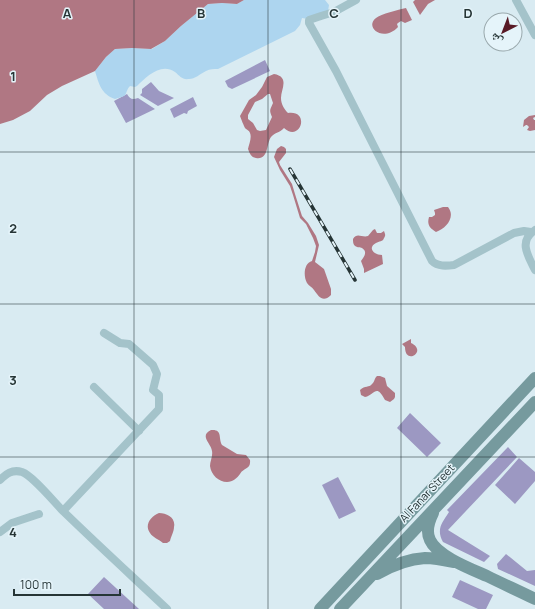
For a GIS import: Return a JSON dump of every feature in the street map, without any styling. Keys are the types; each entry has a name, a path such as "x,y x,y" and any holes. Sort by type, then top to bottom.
{"main road":[{"name":"Al Fanar Street","path":"320,609 535,378"},
{"name":"Al Fanar Street","path":"340,609 535,402"},
{"path":"436,507 429,523 429,538 433,546 455,562 535,598"},
{"path":"370,577 384,570 413,560 428,558 455,562"}],"street":[{"path":"356,0 334,12 310,20 308,23 336,71 432,261 439,265 454,265 514,233 533,231"},
{"path":"516,0 535,35"},
{"path":"533,231 527,238 525,250 535,270"},
{"path":"63,511 159,409 159,395 153,390 157,374 153,365 129,344 120,343 104,333"},
{"path":"94,388 138,431"},
{"path":"0,480 10,472 17,471 29,476 63,511 167,609"},
{"path":"0,532 12,523 39,514"}],"shaded area":[{"path":"0,0 244,0 237,4 208,4 165,41 151,49 115,49 106,57 95,71 62,86 47,95 30,111 13,120 0,124"},
{"path":"415,0 435,0 428,4 420,15 413,2"},
{"path":"406,8 412,20 405,23 401,21 397,24 398,27 387,34 381,34 374,29 372,25 376,18"},
{"path":"265,60 270,71 232,89 228,87 225,81"},
{"path":"274,74 282,78 284,84 281,98 282,104 288,113 295,113 299,116 301,125 295,132 290,132 284,128 274,134 269,140 263,157 256,158 251,155 248,149 251,135 245,128 240,116 249,100 256,95 267,77","holes":["270,94 273,103 270,110 272,117 266,130 260,131 257,130 253,123 248,119 248,115 255,102"]},
{"path":"151,82 159,91 174,98 158,106 140,95 142,93 142,89"},
{"path":"127,94 131,99 138,98 155,109 126,123 114,101"},
{"path":"193,97 197,106 188,111 187,114 184,113 174,118 170,109"},
{"path":"535,115 533,118 535,120 535,130 527,130 529,127 527,125 523,127 524,120 529,116"},
{"path":"281,146 286,149 286,153 279,162 280,165 292,184 302,216 316,236 319,245 315,262 324,269 331,289 331,295 326,299 319,297 306,280 306,267 309,262 312,261 316,246 306,224 300,218 290,186 274,157 277,149"},
{"path":"448,207 451,215 450,219 443,228 436,232 429,226 429,217 435,215 434,210"},
{"path":"375,229 377,233 384,231 385,234 383,240 377,242 372,247 374,253 382,255 383,264 364,273 361,261 365,251 362,248 355,246 353,239 356,236 368,236"},
{"path":"411,339 411,343 416,346 417,353 408,356 405,347 402,344"},
{"path":"377,376 385,378 387,386 395,393 394,399 390,402 385,400 377,391 365,397 361,395 360,390 370,386"},
{"path":"410,413 441,443 427,457 397,428"},
{"path":"211,430 219,432 222,445 237,454 246,455 250,460 248,467 231,481 224,482 218,479 211,469 210,464 212,451 206,435"},
{"path":"508,447 517,457 448,530 490,556 484,562 443,542 440,530 442,523 449,512 447,510"},
{"path":"519,458 535,472 535,481 515,504 495,485"},
{"path":"338,477 356,511 339,519 322,485"},
{"path":"159,513 168,515 174,521 174,531 170,541 167,543 163,543 151,535 148,530 149,521 153,516"},
{"path":"506,554 527,571 535,570 535,586 498,569 497,564"},
{"path":"104,577 139,609 104,609 88,594"},
{"path":"460,580 493,595 486,609 478,609 452,597"}],"sand":[{"path":"244,0 325,0 329,5 328,11 308,19 302,18 300,25 295,31 218,69 208,70 189,79 181,77 170,69 159,70 149,75 137,86 130,86 124,96 115,99 110,97 101,88 95,71 106,57 115,49 152,49 165,41 208,4 237,4"}],"railway":[{"path":"290,169 355,280"}]}
